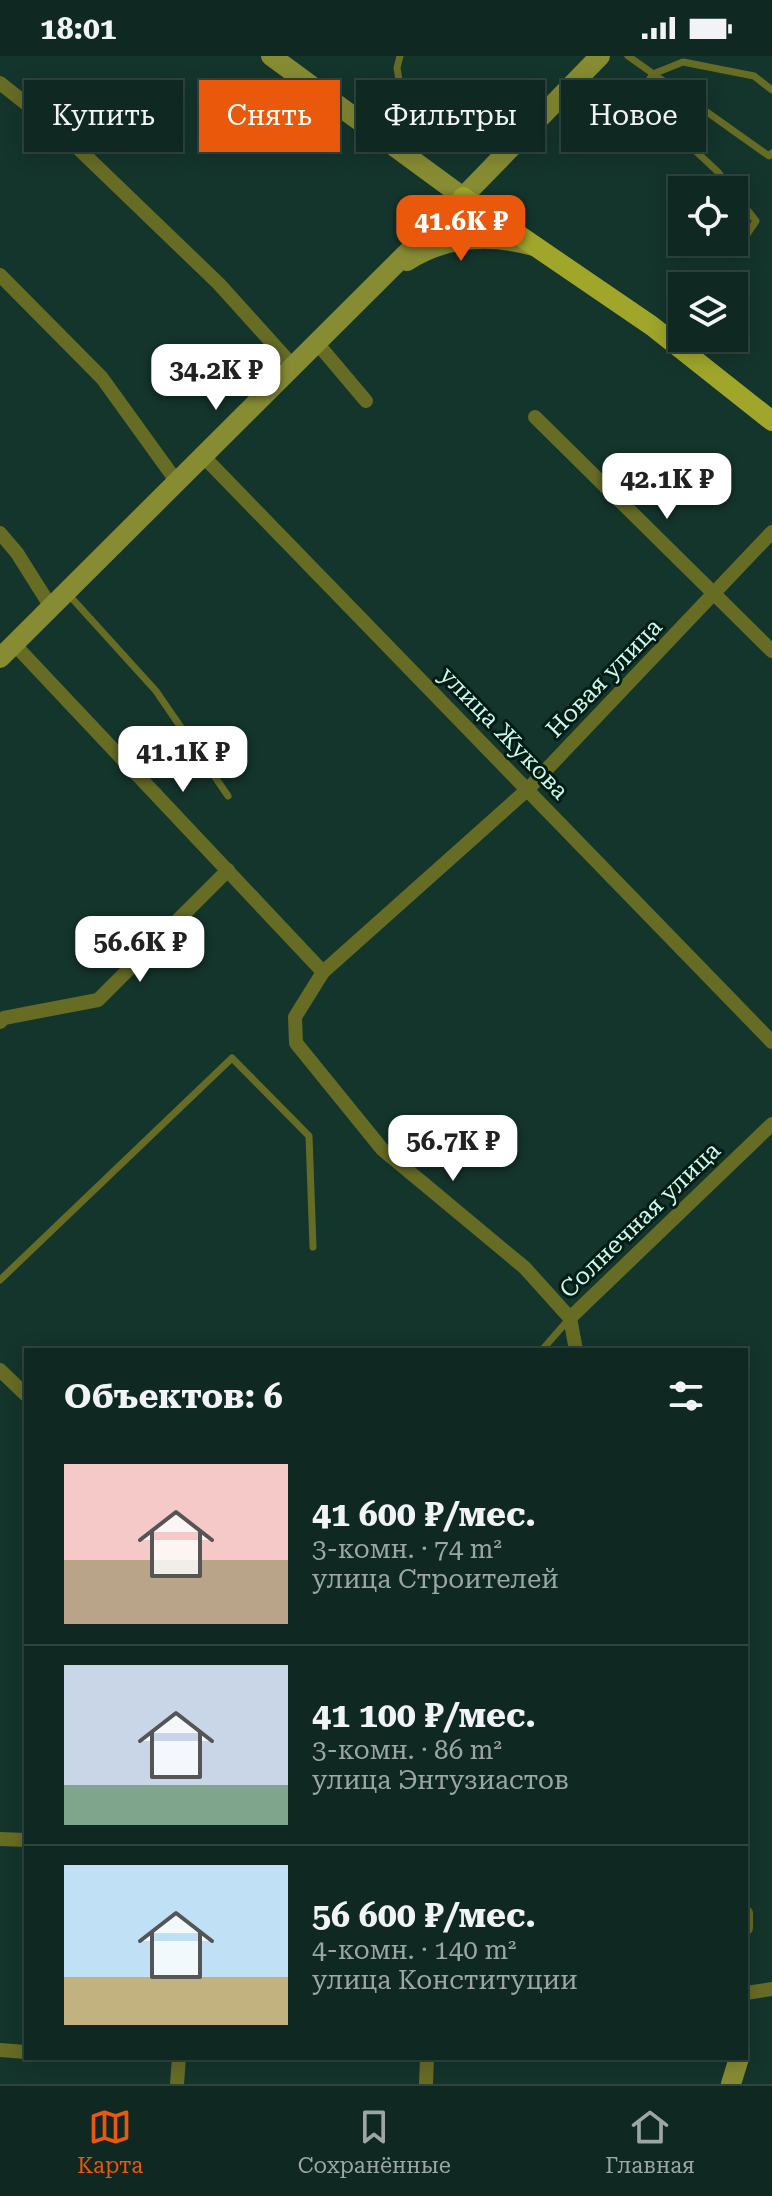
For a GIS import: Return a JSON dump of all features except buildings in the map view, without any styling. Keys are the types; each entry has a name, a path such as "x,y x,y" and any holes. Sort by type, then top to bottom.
{"main road":[{"path":"271,56 463,197 652,326 772,421"},
{"path":"7,651 463,197 600,56"},
{"path":"387,273 420,253 466,239 495,238 536,247"},
{"path":"731,2084 738,2060"}],"street":[{"path":"0,83 69,140 219,284 293,366"},
{"path":"0,275 102,378 177,482"},
{"path":"317,343 366,401"},
{"path":"535,417 772,651"},
{"name":"улица Жукова","path":"203,456 772,1042"},
{"name":"Новая улица","path":"570,1318 525,1268 382,1149 296,1043 295,1017 323,972 528,789 772,532"},
{"path":"0,533 17,553 51,607"},
{"path":"7,651 228,870 323,972"},
{"path":"0,1022 4,1018 98,1000 228,870"},
{"name":"Солнечная улица","path":"570,1318 772,1124"},
{"path":"570,1318 576,1348"},
{"path":"0,1370 24,1393"},
{"path":"0,1839 24,1840"},
{"path":"748,1993 772,1989"},
{"path":"0,2050 24,2052"},
{"path":"177,2084 179,2060"},
{"path":"426,2084 427,2060"}],"lane":[{"path":"400,56 397,68 412,158"},
{"path":"628,56 769,156 772,153"},
{"path":"721,176 638,97 653,74 683,62 754,76 772,90"},
{"path":"748,211 756,221 748,233"},
{"path":"66,592 156,691 228,796"},
{"path":"0,1280 232,1058 309,1136 313,1247"},
{"name":"Солнечная улица","path":"544,1348 570,1318"}]}
